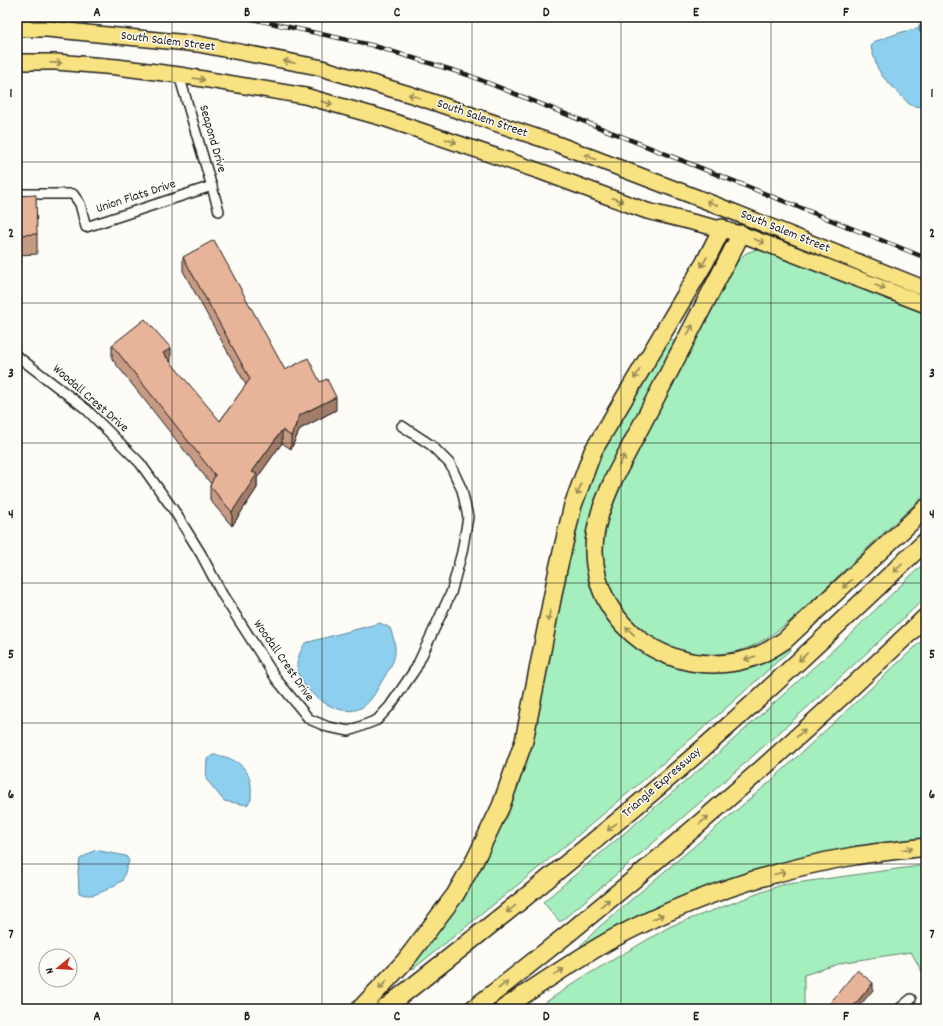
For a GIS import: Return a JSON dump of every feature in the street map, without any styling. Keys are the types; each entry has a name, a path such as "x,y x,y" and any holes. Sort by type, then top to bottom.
{"highway":[{"path":"360,1009 405,960 455,895 501,806 524,741 566,533 573,505 593,451 704,262 722,228"},
{"path":"741,234 615,476 598,517 595,546 596,570 609,606 619,621 648,647 669,656 714,664 744,661 764,653 785,640 926,508"},
{"name":"Triangle Expressway","path":"384,1009 514,907 629,812 726,728 826,637 926,541"},
{"path":"473,1009 562,939 724,802 865,675 926,616"},
{"path":"504,1009 580,958 615,938 662,915 713,894 809,865 854,856 926,847"}],"main road":[{"name":"South Salem Street","path":"17,29 48,29 198,44 318,67 412,95 557,144 731,211 926,289"},
{"name":"South Salem Street","path":"17,62 56,62 117,67 179,75 305,96 362,112 542,172 647,211 695,224 722,228 741,234 926,305"},
{"path":"722,228 731,211"},
{"path":"741,234 748,218"}],"street":[{"name":"Seapond Drive","path":"179,75 219,211"},
{"name":"Union Flats Drive","path":"17,194 73,194 80,204 86,227 212,186"},
{"name":"Woodall Crest Drive","path":"17,356 86,409 140,463 175,512 201,554 222,594 277,680 308,719 328,727 349,731 377,720 390,706 416,668 451,593 462,552 468,517 462,490 450,464 431,445 402,426"},
{"path":"899,1009 911,999"}],"green space":[{"path":"760,248 926,310 926,494 797,615 762,641 750,647 723,654 680,651 654,642 645,637 637,630 616,604 605,581 601,568 599,555 600,530 603,517 618,481 734,264 746,253"},
{"path":"667,337 675,341 607,477 597,595 670,664 789,645 791,649 653,772 510,891 413,969 408,964 501,816 565,560 591,471"},
{"path":"926,561 926,597 837,681 746,762 560,922 543,902 713,758 845,639"},
{"path":"926,637 926,841 817,858 583,949 580,946 599,927 771,781"},
{"path":"926,865 926,979 911,952 845,962 804,975 804,1009 536,1009 580,979 671,926 781,885"}],"water":[{"path":"926,27 926,108 910,105 882,76 877,67 871,48 873,42 902,32"},
{"path":"380,623 390,628 395,653 392,664 369,702 361,708 352,711 342,710 331,706 311,693 299,675 297,666 298,657 305,643"},
{"path":"213,755 230,759 245,769 251,782 251,800 247,805 224,801 206,779 207,759"},
{"path":"95,850 126,856 129,861 122,881 107,890 96,894 85,895 79,893 78,871 80,859"}],"building":[{"path":"36,195 37,234 17,235 17,196"},
{"path":"214,240 285,370 308,358 320,382 327,379 336,397 300,415 291,436 282,430 252,472 257,474 232,512 210,486 215,475 112,345 145,319 171,348 163,353 220,421 250,379 183,257"},
{"path":"857,970 873,983 851,1009 825,1009"}],"waterway":[{"path":"920,31 920,26 926,18"}],"railway":[{"path":"243,17 371,45 468,75 926,258"}]}
